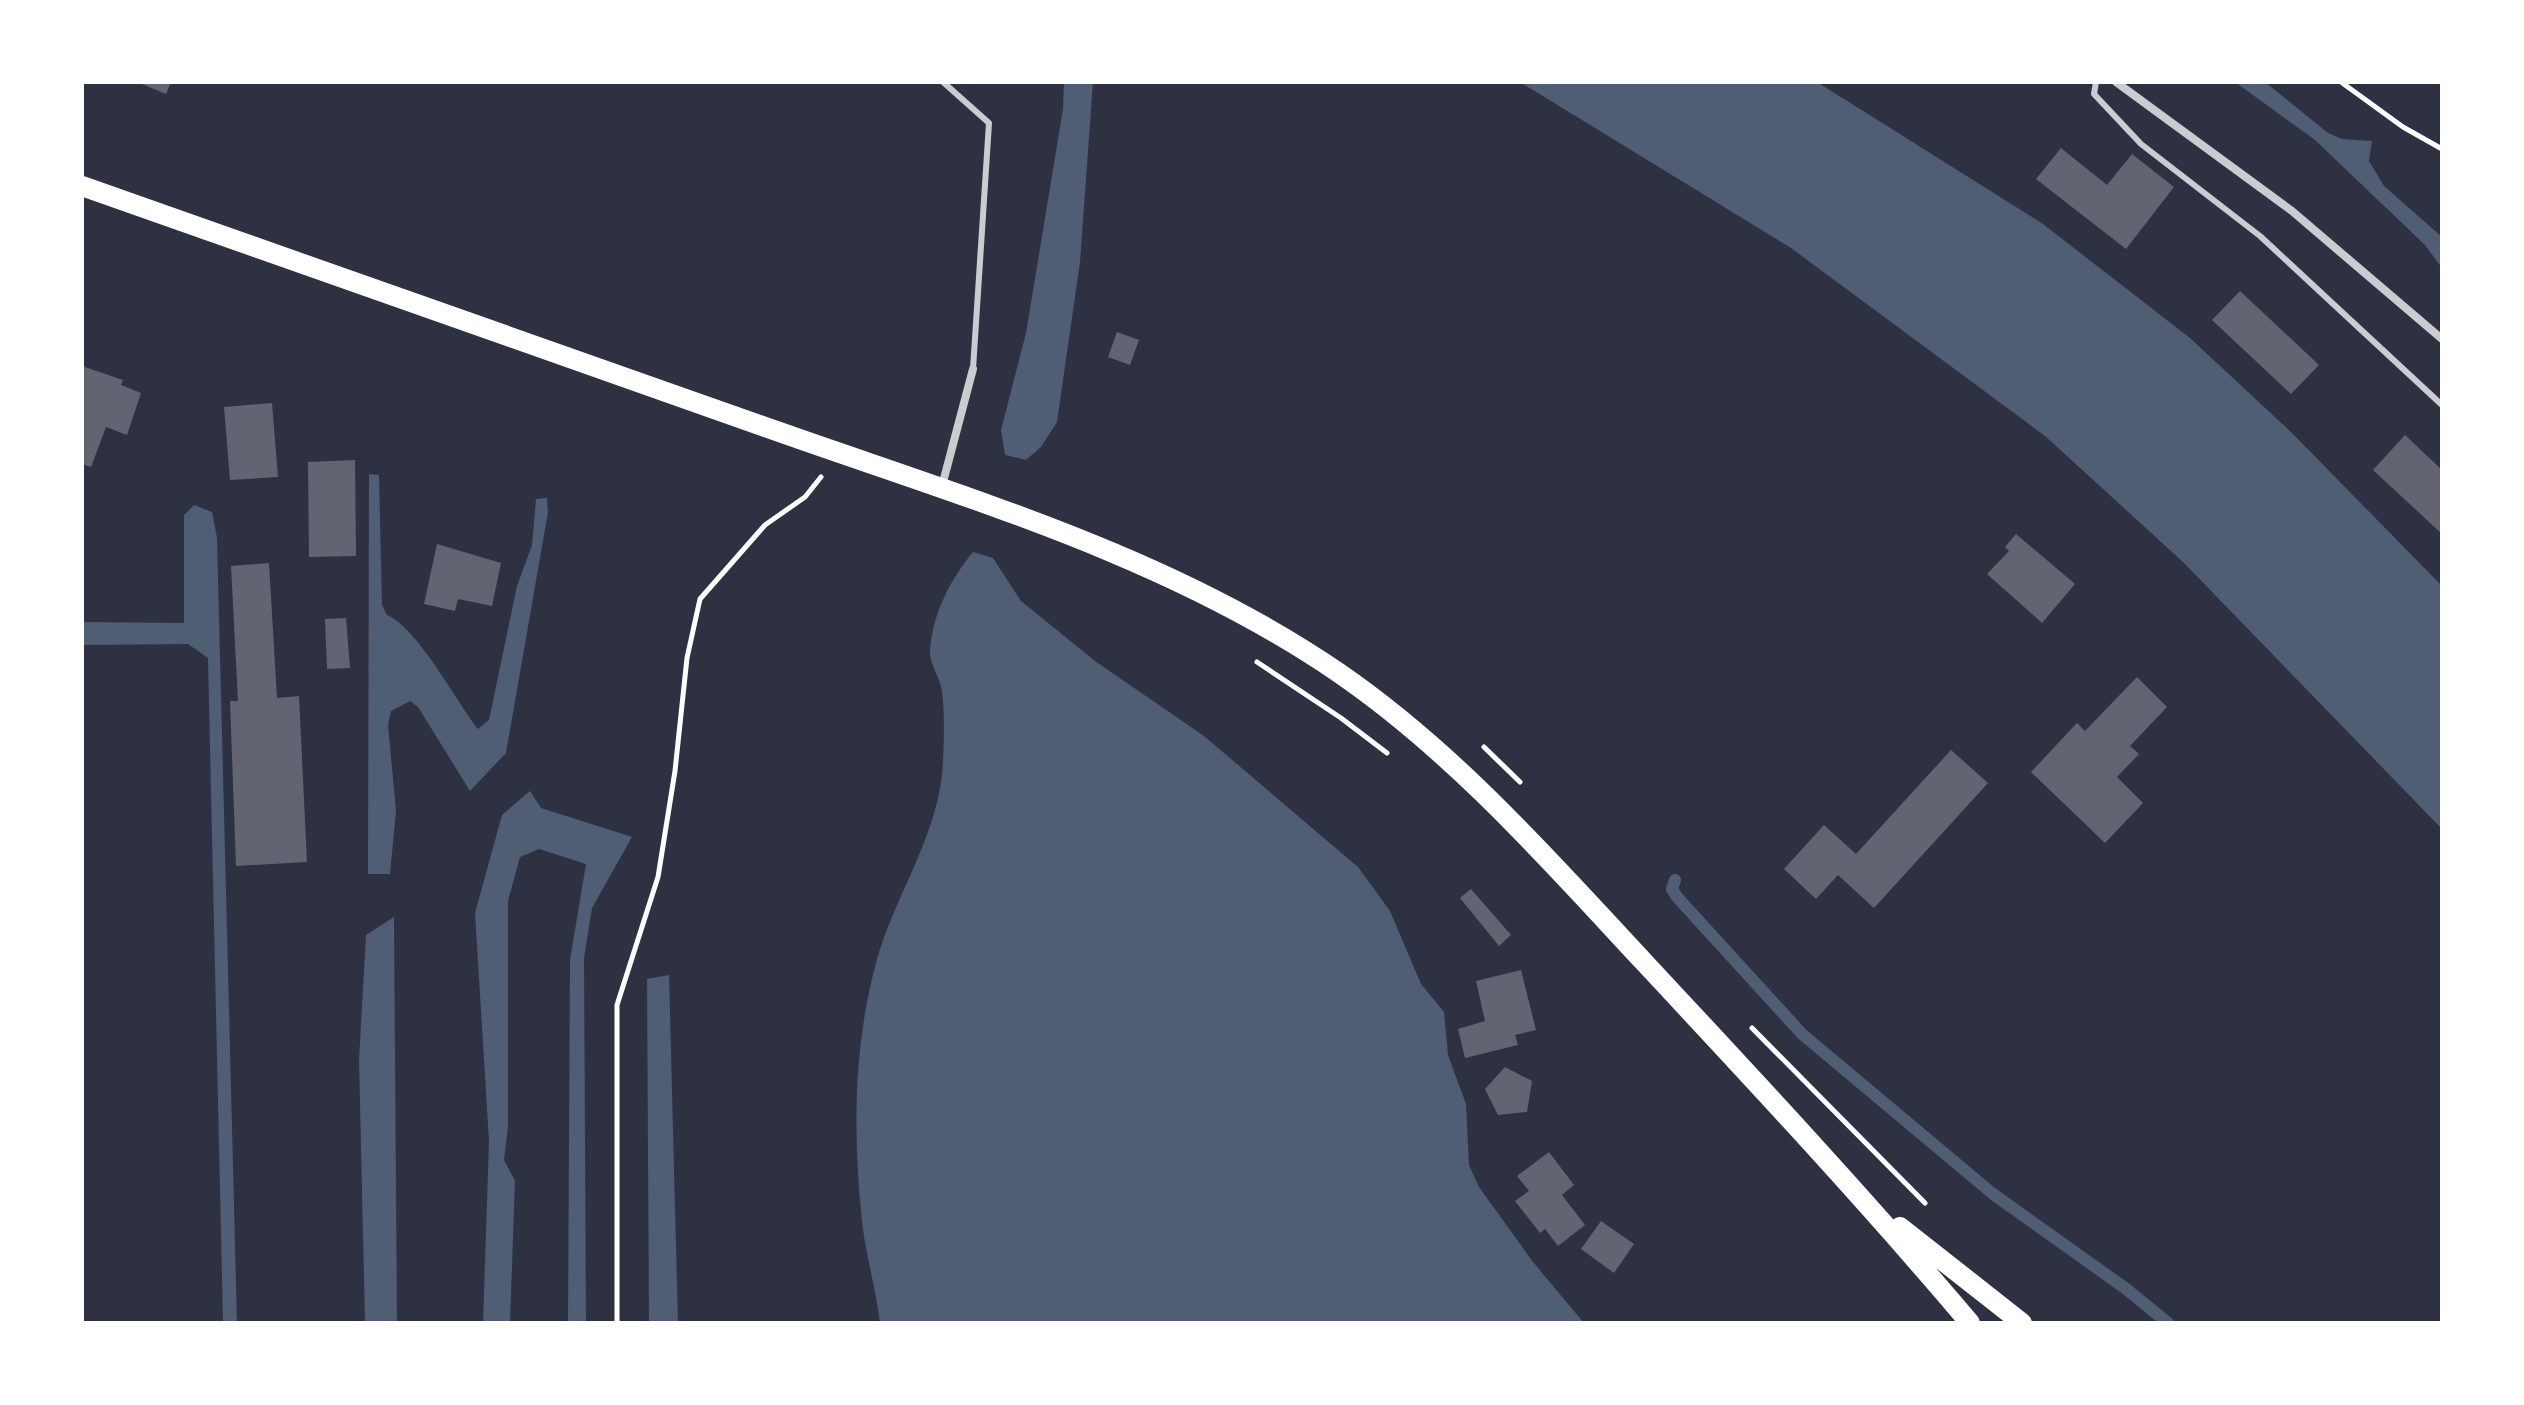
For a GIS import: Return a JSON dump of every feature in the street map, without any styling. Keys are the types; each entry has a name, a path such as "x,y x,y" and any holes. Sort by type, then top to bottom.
{"main road":[{"path":"82,186 837,452 942,486 1127,558 1252,621 1337,672 1413,729 1521,830 1866,1200 1970,1323"},
{"path":"1866,1200 2022,1323"}],"street":[{"path":"2116,82 2292,211 2442,339"},
{"path":"942,486 973,369"}],"lane":[{"path":"943,82 989,123 973,369"},
{"path":"2096,82 2094,94 2141,144 2260,236 2442,405"}],"path":[{"path":"2341,82 2403,127 2442,149"},
{"path":"617,1323 617,1005 658,877 675,771 687,658 700,599 765,525 805,497 837,452"},
{"path":"806,473 834,483"},
{"path":"1254,660 1341,718 1390,756"},
{"path":"1480,743 1523,784"},
{"path":"1746,1021 1934,1211"}],"water":[{"path":"1064,82 1093,82 1080,262 1057,422 1041,447 1026,460 1005,455 1001,430 1026,333 1063,109"},
{"path":"1520,82 1817,82 2043,224 2190,338 2292,433 2442,586 2442,829 2183,562 2045,436 1791,248"},
{"path":"2235,82 2265,82 2328,133 2342,139 2372,141 2369,161 2384,186 2442,237 2442,268 2425,245 2315,140"},
{"path":"369,474 379,475 382,605 387,615 399,622 423,649 478,729 489,720 517,586 532,545 536,499 547,498 548,512 506,753 470,791 418,707 410,701 391,711 388,725 396,811 390,874 368,874"},
{"path":"194,505 212,512 217,538 237,1323 223,1323 208,658 188,644 82,645 82,622 184,623 184,515"},
{"path":"973,552 993,558 1021,601 1095,661 1204,736 1358,867 1390,911 1421,984 1444,1012 1448,1055 1466,1104 1469,1165 1479,1187 1533,1262 1584,1323 880,1323 862,1222 856,1124 859,1060 868,995 883,939 922,847 938,800 943,765 944,711 941,686 930,655 932,636 944,598"},
{"path":"530,791 541,808 632,837 592,908 584,958 586,1323 568,1323 570,960 586,864 539,849 520,857 508,901 508,1127 504,1160 515,1181 510,1323 483,1323 489,1141 475,913 502,815"},
{"path":"394,917 397,1323 365,1323 359,1060 366,935"},
{"path":"669,975 678,1323 649,1323 647,979"}],"building":[{"path":"137,82 171,82 166,94"},
{"path":"2061,148 2107,185 2132,154 2174,187 2126,249 2036,179"},
{"path":"2240,291 2319,365 2291,394 2212,320"},
{"path":"1117,332 1139,340 1130,365 1108,357"},
{"path":"82,366 123,380 121,385 141,393 127,435 106,427 91,467 82,464"},
{"path":"272,403 278,477 230,480 224,407"},
{"path":"2405,435 2442,470 2442,534 2373,470"},
{"path":"355,460 356,556 309,557 308,462"},
{"path":"2016,534 2075,584 2042,623 1987,574 2009,551 2005,547"},
{"path":"437,544 501,563 492,606 458,599 455,611 424,604"},
{"path":"269,563 277,698 299,696 307,862 236,866 230,701 238,701 231,566"},
{"path":"346,618 350,668 327,669 325,619"},
{"path":"2137,677 2167,707 2130,746 2139,754 2117,777 2143,803 2105,843 2031,772 2077,723 2085,731"},
{"path":"1951,750 1988,783 1874,908 1838,875 1816,899 1784,869 1824,825 1856,854"},
{"path":"1471,889 1511,935 1499,946 1460,898"},
{"path":"1521,970 1536,1030 1515,1035 1518,1045 1465,1058 1458,1029 1485,1021 1476,981"},
{"path":"1505,1067 1532,1081 1527,1112 1498,1115 1485,1089"},
{"path":"1549,1152 1574,1185 1562,1195 1585,1225 1558,1246 1545,1229 1540,1233 1515,1201 1529,1191 1517,1176"},
{"path":"1601,1221 1634,1244 1614,1273 1581,1249"}],"waterway":[{"path":"1675,880 1672,889 1677,897 1802,1034 1993,1194 2125,1288 2168,1323"}]}
